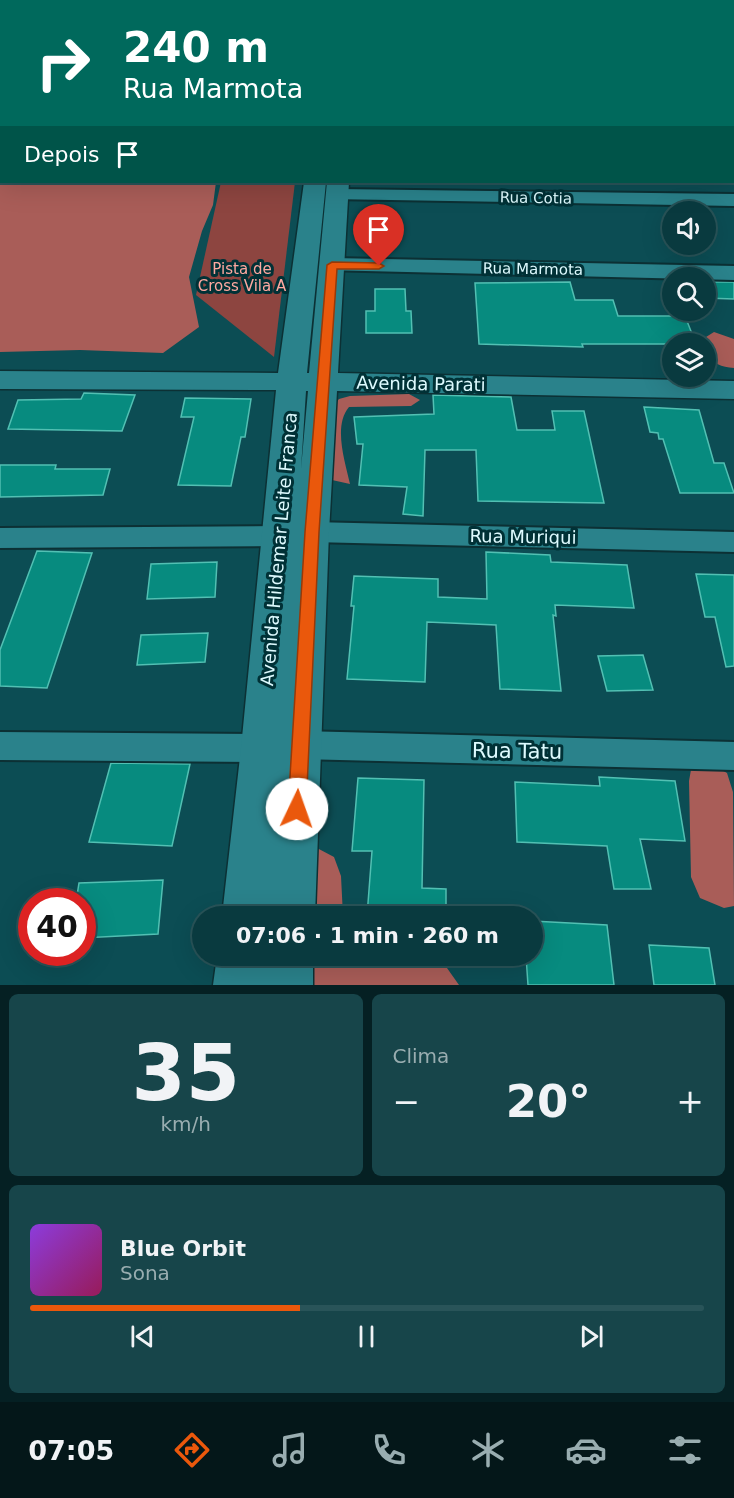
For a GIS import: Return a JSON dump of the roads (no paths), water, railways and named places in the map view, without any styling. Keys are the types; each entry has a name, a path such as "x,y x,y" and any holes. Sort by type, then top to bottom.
{"street":[{"name":"Rua Cotia","path":"330,186 734,200"},
{"name":"Avenida Hildemar Leite Franca","path":"309,372 332,265 330,186"},
{"name":"Avenida Hildemar Leite Franca","path":"246,906 262,748 296,534 309,372 330,186"},
{"name":"Rua Marmota","path":"332,265 734,273"},
{"name":"Avenida Parati","path":"0,362 734,390"},
{"name":"Avenida Parati","path":"0,380 309,372 662,370"},
{"path":"716,370 734,371"},
{"name":"Avenida Hildemar Leite Franca","path":"292,906 300,745 296,534"},
{"name":"Rua Muriqui","path":"0,538 296,534 734,542"},
{"name":"Rua Tatu","path":"300,745 734,756"},
{"path":"0,746 262,748"},
{"path":"238,985 240,966"},
{"path":"288,985 289,966"}],"park label":[{"name":"Pista de Cross Vila A","path":"242,278"}]}
